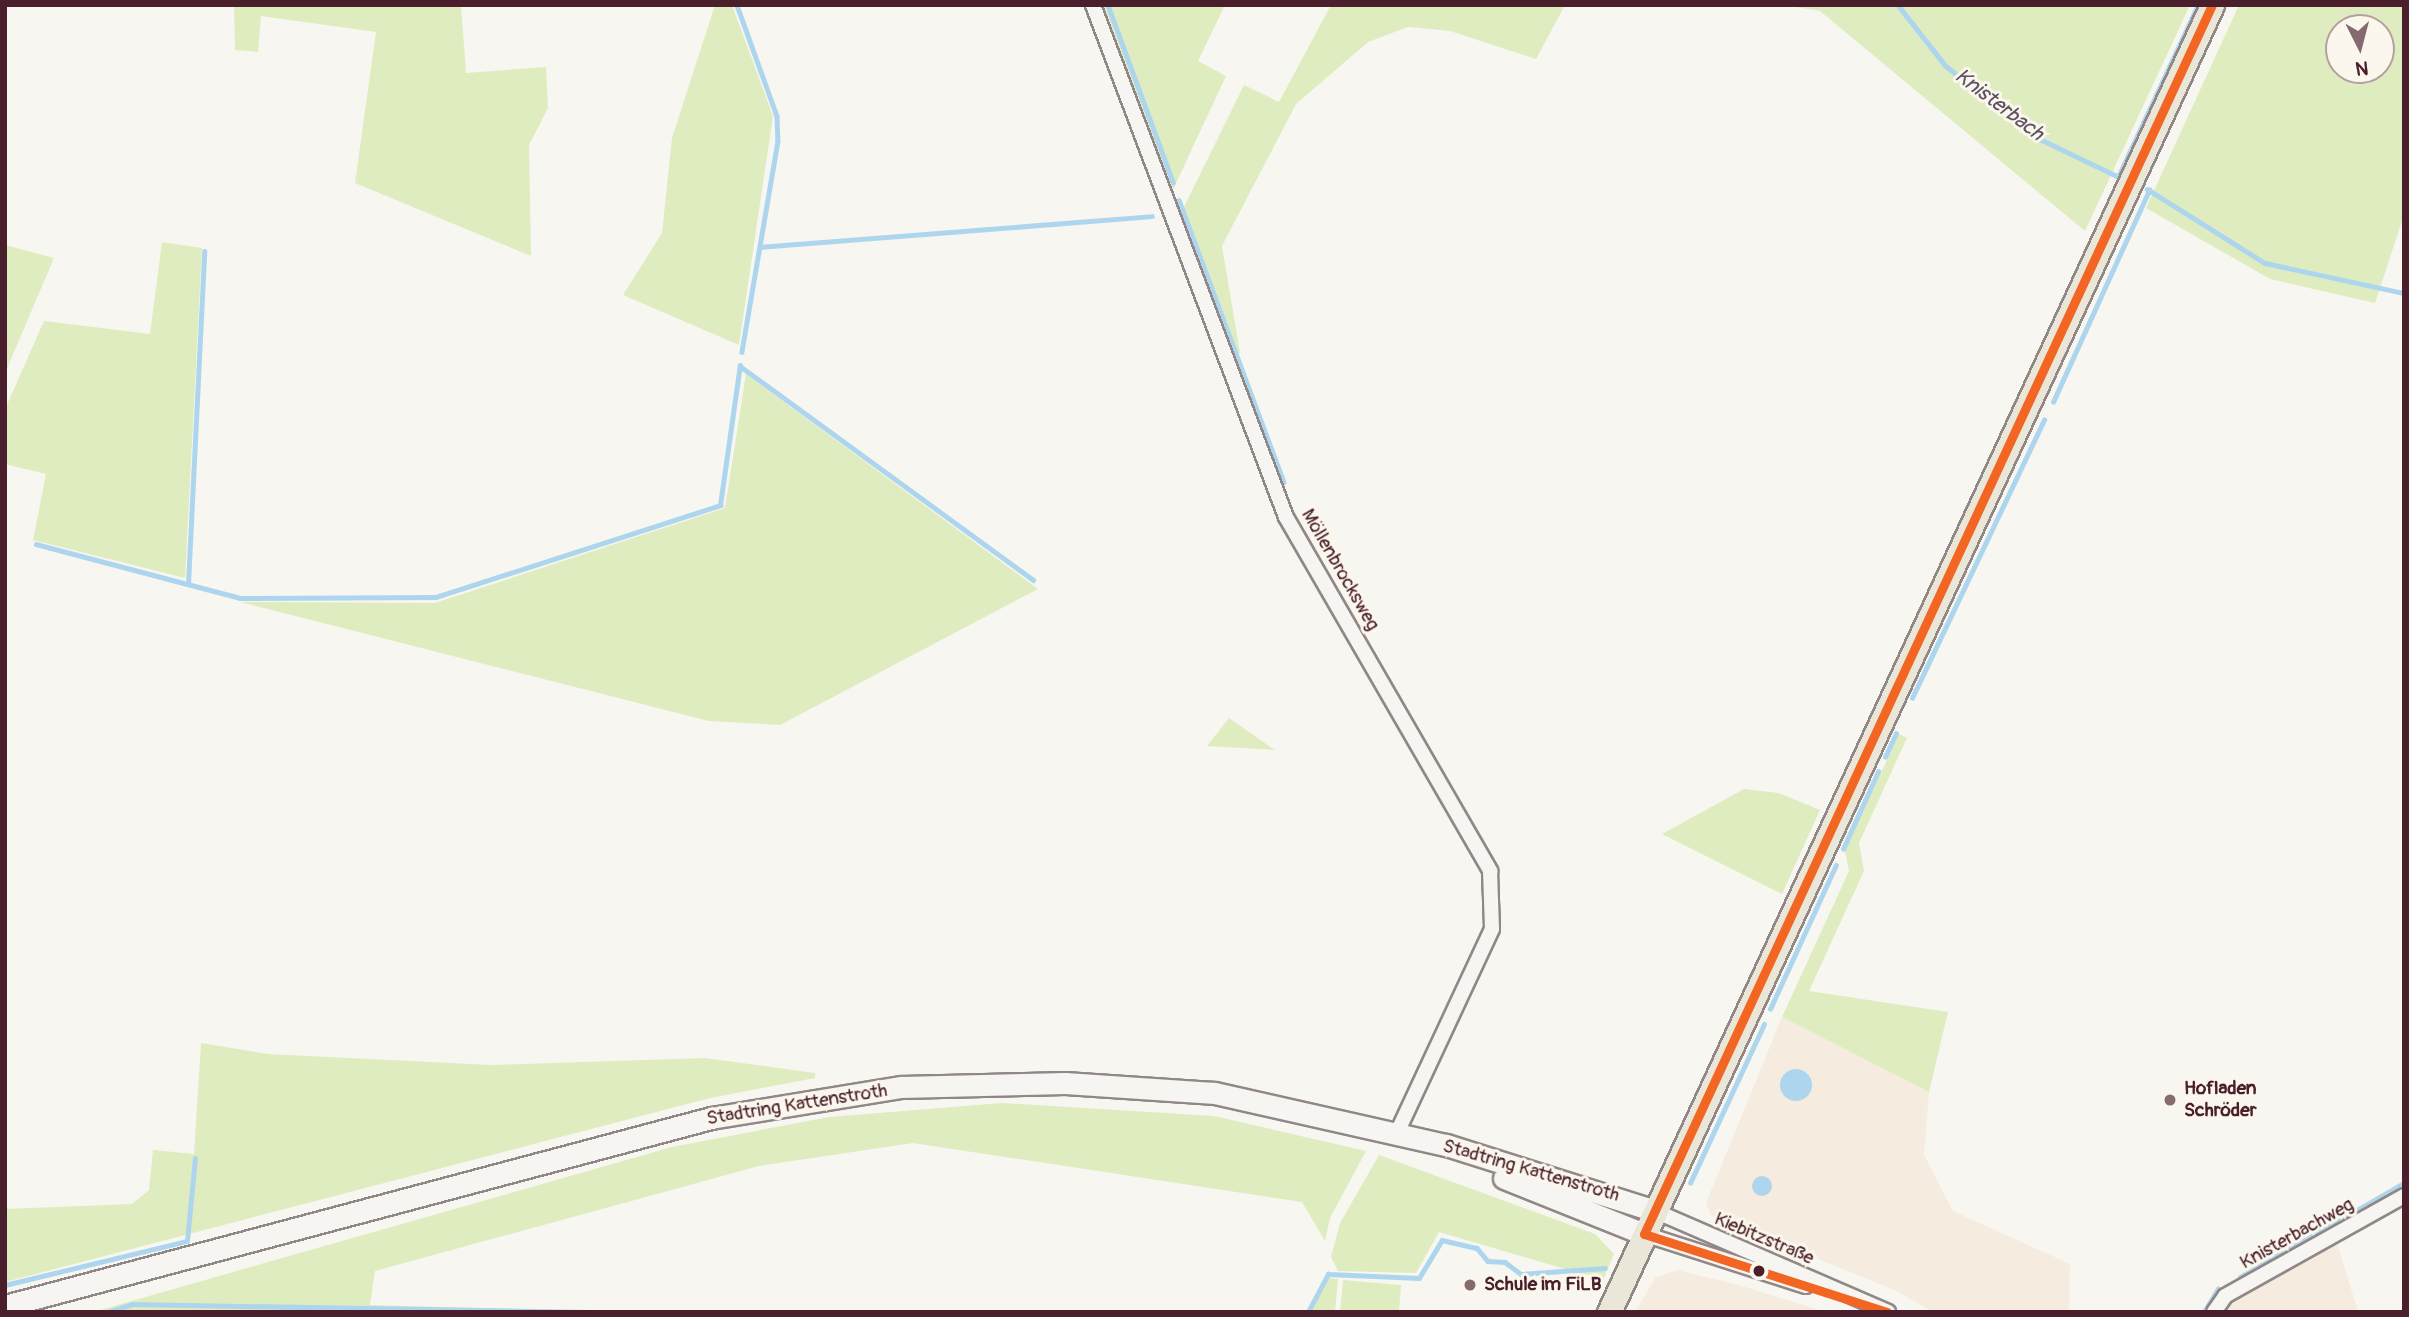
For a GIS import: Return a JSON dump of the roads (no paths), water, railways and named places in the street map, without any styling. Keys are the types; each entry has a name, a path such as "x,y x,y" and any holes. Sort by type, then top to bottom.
{"main road":[{"path":"1609,1312 2212,5"},
{"name":"Stadtring Kattenstroth","path":"5,1306 201,1257 711,1118 901,1087 1115,1084 1215,1093 1401,1135 1655,1212"},
{"name":"Stadtring Kattenstroth","path":"1401,1135 1644,1234"},
{"name":"Stadtring Kattenstroth","path":"33,1312 201,1257"}],"street":[{"name":"Möllenbrocksweg","path":"1093,5 1286,517 1490,871 1492,929 1401,1135"},
{"name":"Knisterbachweg","path":"2214,1312 2225,1296 2404,1196"},
{"name":"Kiebitzstraße","path":"1655,1212 1888,1312"},
{"name":"Kiebitzstraße","path":"1644,1234 1859,1300"}],"water":[{"path":"1796,1069 1807,1074 1812,1085 1807,1096 1796,1101 1785,1096 1780,1085 1785,1074"},
{"path":"1762,1176 1769,1179 1772,1186 1769,1193 1762,1196 1755,1193 1752,1186 1755,1179"}],"waterway":[{"path":"737,5 777,116 778,141 742,352"},
{"path":"1108,5 1173,182"},
{"name":"Knisterbach","path":"1898,5 1945,65 1982,95 2040,139 2121,178"},
{"path":"2118,177 2198,5"},
{"name":"Knisterbach","path":"2147,189 2265,263 2404,293"},
{"path":"2053,402 2149,190"},
{"path":"1179,200 1284,482"},
{"path":"760,247 1152,216"},
{"path":"188,584 204,251"},
{"path":"36,544 240,598 436,597 720,505 740,365"},
{"path":"740,366 1033,580"},
{"path":"1912,698 2044,420"},
{"path":"1885,757 1896,733"},
{"path":"1843,849 1878,772"},
{"path":"1770,1009 1836,865"},
{"path":"1690,1183 1764,1024"},
{"path":"5,1285 187,1241 195,1158"},
{"path":"2240,1277 2404,1183"},
{"path":"1308,1312 1328,1274 1419,1278 1442,1240 1477,1248 1488,1261 1505,1262 1521,1274 1605,1268"},
{"path":"2204,1312 2218,1289"},
{"path":"108,1312 132,1304 605,1312"}],"place":[{"name":"Hofladen Schröder","path":"2170,1100"},
{"name":"Schule im FiLB","path":"1470,1285"}]}
